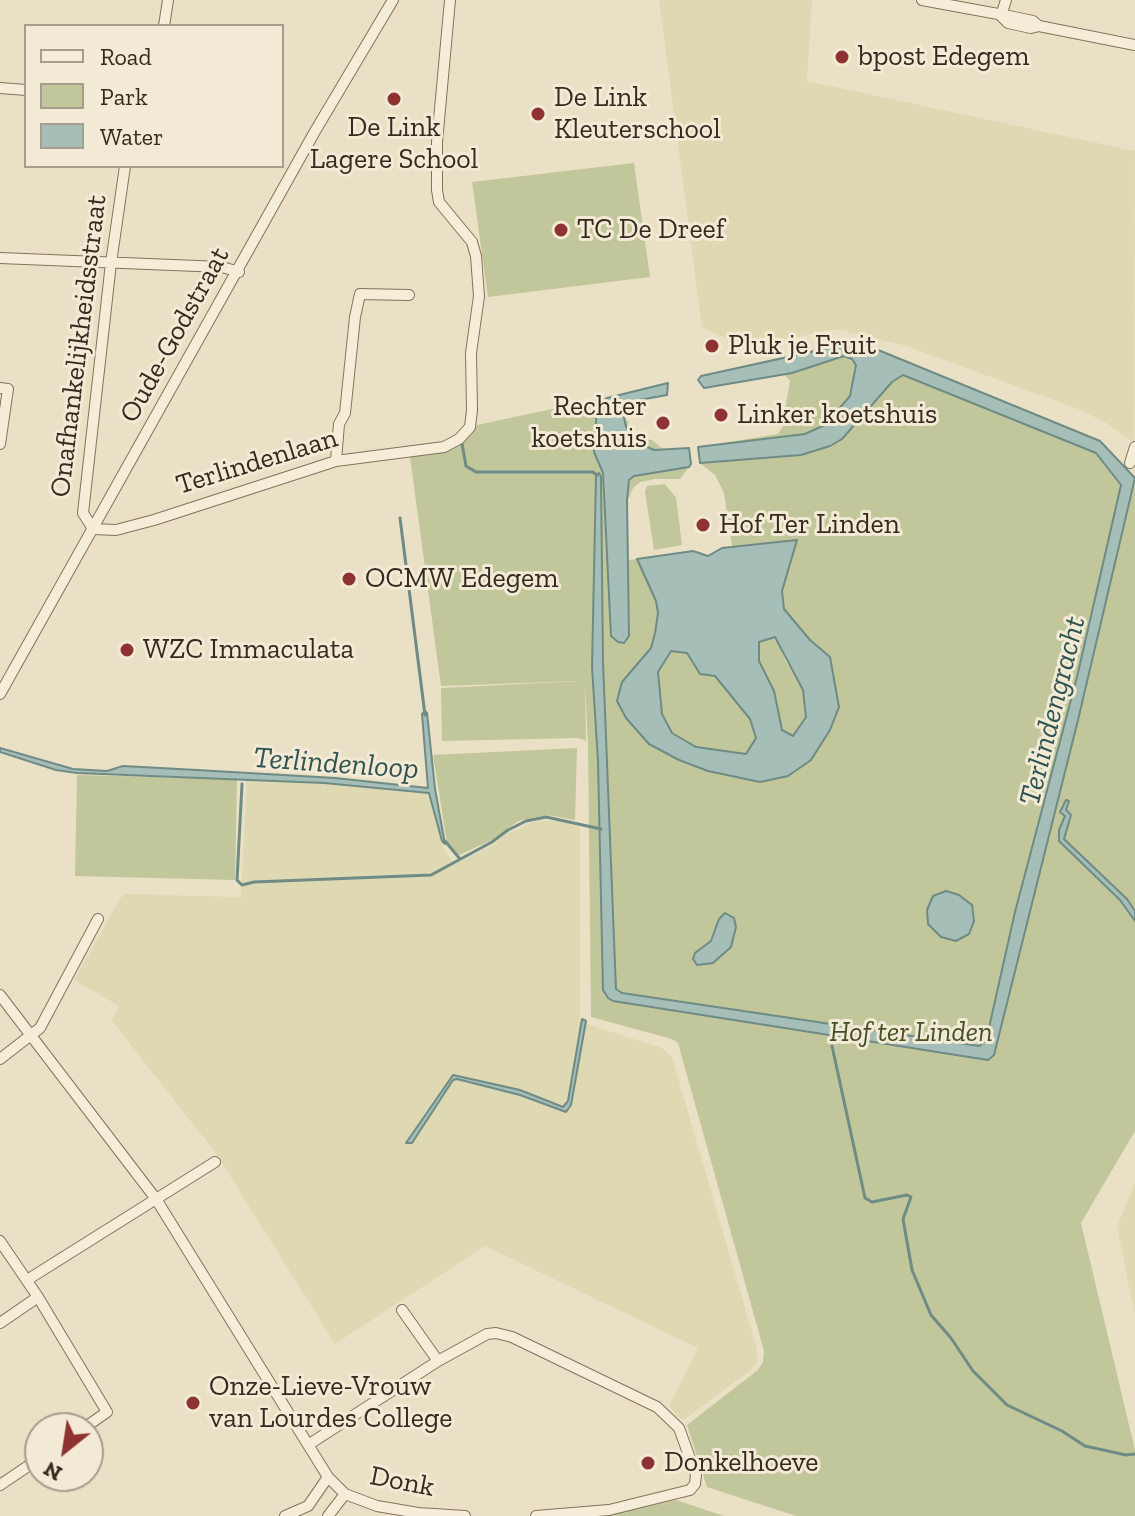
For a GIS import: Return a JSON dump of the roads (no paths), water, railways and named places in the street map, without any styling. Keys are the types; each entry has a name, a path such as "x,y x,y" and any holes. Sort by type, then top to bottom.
{"street":[{"path":"164,24 168,0"},
{"name":"Oude-Godstraat","path":"0,694 239,272 314,133 393,0"},
{"name":"Terlindenlaan","path":"93,529 116,530 154,520 336,461 444,447 465,434 472,420 471,353 479,296 476,256 472,242 439,202 437,190 437,142 450,0"},
{"path":"922,0 1135,45"},
{"path":"1001,16 1006,0"},
{"path":"0,88 24,90"},
{"name":"Onafhankelijkheidsstraat","path":"93,529 83,513 125,168"},
{"path":"0,258 222,267 239,272"},
{"path":"336,461 360,294 409,295"},
{"path":"0,388 8,389 0,444"},
{"path":"1130,463 1135,447"},
{"path":"0,1059 40,1028 98,919"},
{"name":"Donk","path":"0,995 156,1199 328,1477 345,1494 377,1506 465,1516"},
{"path":"27,1280 215,1162"},
{"path":"0,1241 38,1297 107,1412 104,1414"},
{"path":"0,1323 38,1297"},
{"path":"402,1310 438,1361"},
{"path":"308,1445 438,1361 487,1334 496,1333 512,1337 657,1407 681,1432 696,1475 695,1484 690,1490 597,1512 536,1516"},
{"path":"0,1485 24,1469"},
{"path":"285,1516 308,1506 328,1477"},
{"path":"328,1516 345,1494"}],"water":[{"path":"852,343 866,345 1100,441 1135,478 994,1055 988,1060 613,1001 603,990 598,761 592,667 596,476 599,473 616,989 622,993 979,1046 986,1041 1015,912 1077,677 1121,485 1096,453 903,375 892,382 842,439 830,446 801,455 700,463 698,447 805,434 825,425 850,396 856,365 844,356 792,373 704,388 698,380 701,376"},
{"path":"668,383 667,395 628,402 623,412 626,427 636,442 654,450 689,448 691,464 689,467 634,476 629,480 629,636 624,643 618,642 611,636 603,473 594,452 597,407 607,398"},
{"path":"797,540 782,591 784,609 810,640 830,657 839,707 830,730 811,760 788,776 760,782 708,771 679,760 649,744 626,718 617,701 622,682 651,648 658,613 656,601 637,559 693,551 708,556 722,548","holes":["775,637 803,690 806,717 793,736 782,730 774,691 759,661 759,642","671,651 687,653 700,674 715,676 750,719 756,738 746,754 696,747 672,733 662,714 658,672"]},
{"path":"425,711 445,844 429,793 324,783 77,773 56,770 0,752 0,748 73,769 107,771 123,766 335,778 428,788 422,714"},
{"path":"1066,800 1069,801 1066,810 1071,815 1064,839 1127,899 1135,911 1135,921 1120,900 1059,841 1059,830 1065,816 1060,812"},
{"path":"946,891 959,895 972,905 974,921 969,934 956,941 941,937 928,924 927,910 933,896"},
{"path":"725,913 734,918 736,927 731,947 713,963 697,965 693,959 695,953 711,941 719,919"},
{"path":"582,1019 586,1021 571,1105 566,1112 520,1095 457,1079 453,1080 412,1143 406,1143 453,1075 520,1090 563,1107 568,1101"}],"waterway":[{"path":"462,444 466,466 476,472 593,472 597,475"},
{"path":"400,518 425,715"},
{"path":"242,784 237,880 242,885 431,875 508,830 526,821 546,817 601,829"},
{"name":"Terlindenloop","path":"445,841 460,859"},
{"name":"Terlindenloop","path":"832,1046 865,1198 872,1202 907,1195 911,1197 903,1219 912,1270 931,1315 973,1371 1007,1405 1062,1431 1085,1446 1126,1455 1135,1454"}],"place":[{"name":"bpost Edegem","path":"842,57"},
{"name":"De Link Lagere School","path":"394,99"},
{"name":"De Link Kleuterschool","path":"538,114"},
{"name":"TC De Dreef","path":"561,230"},
{"name":"Pluk je Fruit","path":"712,346"},
{"name":"Linker koetshuis","path":"721,415"},
{"name":"Rechter koetshuis","path":"663,423"},
{"name":"Hof Ter Linden","path":"703,525"},
{"name":"OCMW Edegem","path":"349,579"},
{"name":"WZC Immaculata","path":"127,650"},
{"name":"Onze-Lieve-Vrouw van Lourdes College","path":"193,1403"},
{"name":"Donkelhoeve","path":"648,1463"}],"water label":[{"name":"Terlindengracht","path":"1053,711"}],"park label":[{"name":"Hof ter Linden","path":"911,1033"}]}
